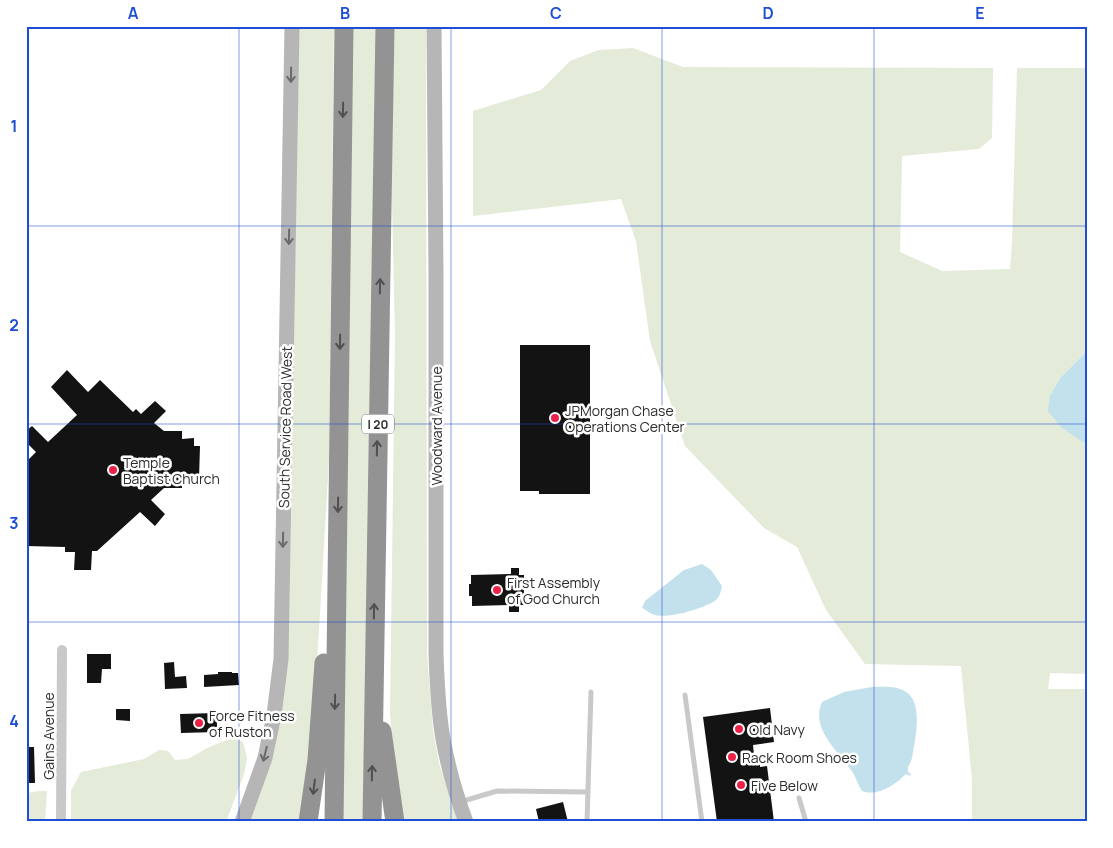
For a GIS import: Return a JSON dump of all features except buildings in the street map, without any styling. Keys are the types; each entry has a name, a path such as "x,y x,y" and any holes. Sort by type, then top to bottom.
{"highway":[{"path":"334,822 344,26"},
{"name":"I 20","path":"372,822 373,666 385,26"},
{"path":"308,822 318,760 323,666 337,583"},
{"path":"373,666 395,822"}],"main road":[{"name":"South Service Road West","path":"242,822 265,758 274,715 281,659 292,26"},
{"name":"Woodward Avenue","path":"434,26 436,654 439,710 443,739 466,822"}],"street":[{"name":"Gains Avenue","path":"61,822 62,650"}],"lane":[{"path":"587,822 591,692"},
{"path":"685,695 702,822"},
{"path":"460,803 497,791 588,792"},
{"path":"799,798 806,822"}],"green space":[{"path":"296,26 334,26 329,460 311,765 301,822 248,822 271,748"},
{"path":"351,26 377,26 367,822 341,822"},
{"path":"393,26 426,26 427,653 433,730 439,763 458,822 404,822 390,714 395,335 392,202"},
{"path":"633,48 683,67 993,68 992,138 979,149 902,156 900,252 942,271 1010,269 1017,68 1087,68 1087,351 1061,377 1050,395 1083,442 1087,442 1087,674 1050,673 1048,689 1087,689 1087,822 972,822 972,780 961,666 865,664 826,610 797,547 764,528 685,446 650,341 636,241 621,199 473,216 473,111 541,90 570,61 599,50"},
{"path":"233,738 243,742 247,758 244,774 226,822 71,822 71,791 81,772 144,759 159,750 168,751 175,760 188,759 209,747"},
{"path":"47,791 45,822 26,822 26,793"}],"water":[{"path":"1087,351 1087,442 1083,442 1061,427 1048,411 1050,395 1061,377"},
{"path":"702,564 711,570 722,586 716,600 696,609 661,616 650,613 642,608 645,601 684,570"},
{"path":"872,687 893,687 908,693 913,700 917,719 912,758 908,768 910,776 906,774 886,789 868,792 862,791 853,772 827,739 822,730 819,712 822,702 844,692"}],"place":[{"name":"JPMorgan Chase Operations Center","path":"555,418"},
{"name":"Temple Baptist Church","path":"113,470"},
{"name":"First Assembly of God Church","path":"497,590"},
{"name":"Force Fitness of Ruston","path":"199,723"},
{"name":"Old Navy","path":"739,729"},
{"name":"Rack Room Shoes","path":"732,757"},
{"name":"Five Below","path":"741,785"}]}
